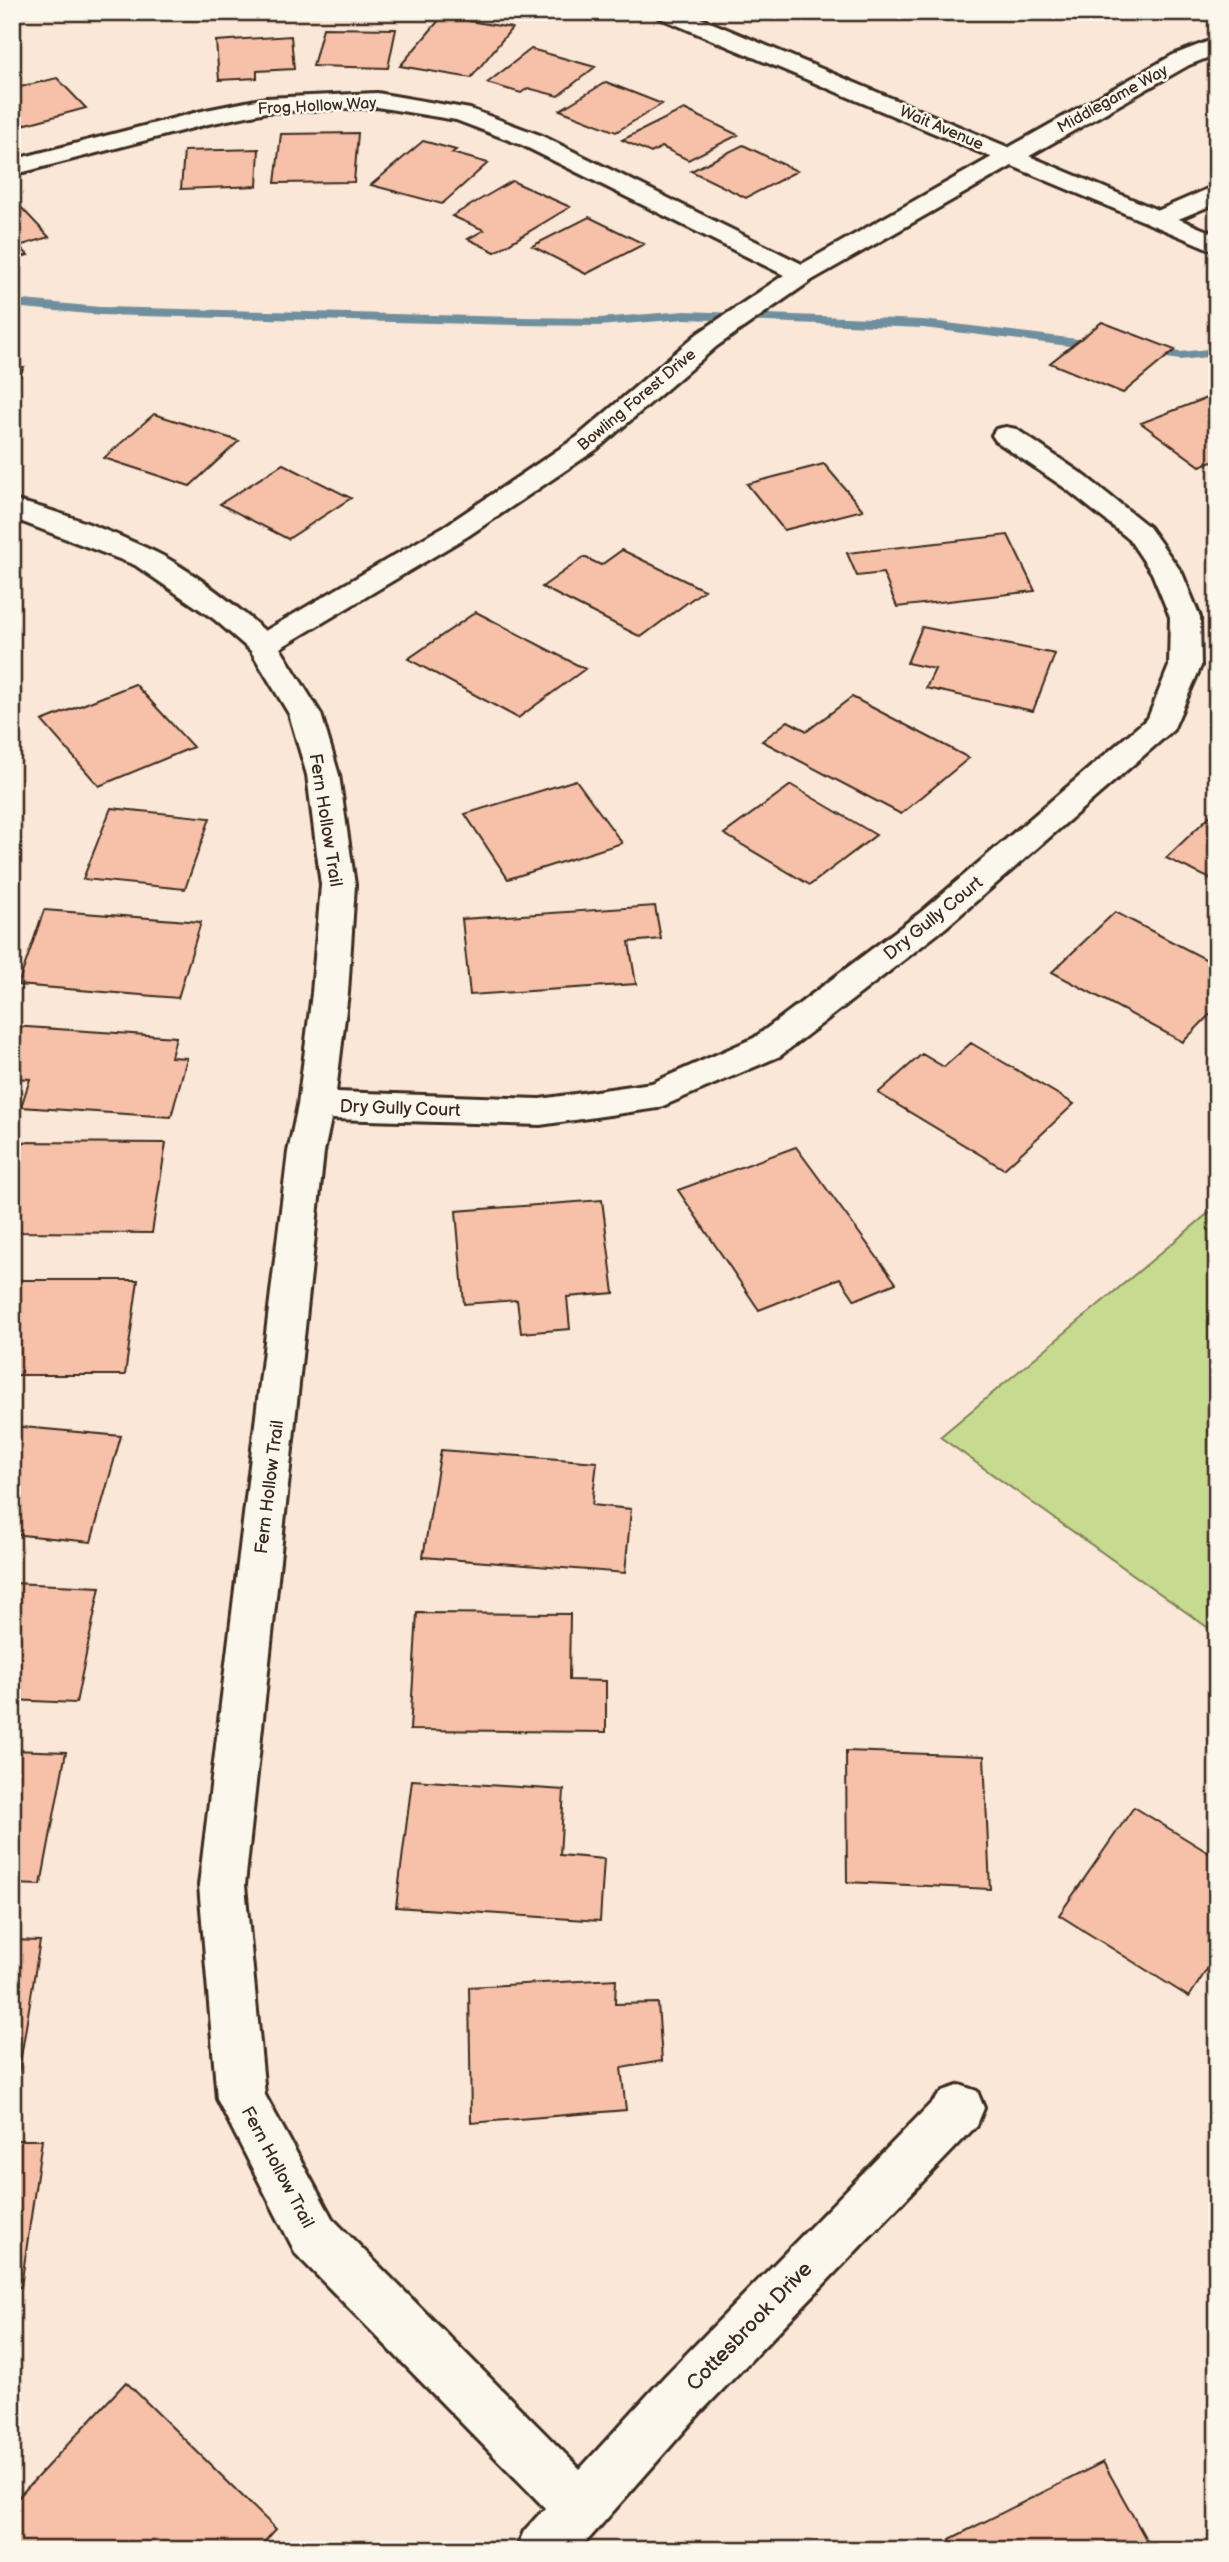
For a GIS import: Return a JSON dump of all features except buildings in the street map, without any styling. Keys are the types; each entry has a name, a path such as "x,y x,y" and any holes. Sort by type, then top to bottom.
{"main road":[{"name":"Wait Avenue","path":"666,12 1217,244"},
{"name":"Middlegame Way","path":"1010,155 1181,60 1217,45"},
{"name":"Frog Hollow Way","path":"12,168 206,117 267,105 377,100 461,114 531,140 803,274"},
{"name":"Bowling Forest Drive","path":"263,645 458,530 587,443 707,340 803,274 1010,155"},
{"path":"1159,219 1217,193"},
{"name":"Dry Gully Court","path":"316,1105 540,1112 658,1095 767,1047 933,920 1162,723 1185,666 1185,617 1167,573 1139,533 1075,482 1006,435"},
{"name":"Fern Hollow Trail","path":"12,509 30,513 146,559 225,612 263,645 306,714 323,775 338,884 330,993 316,1105 306,1152 222,1885 241,2099 314,2236 580,2506"},
{"name":"Cottesbrook Drive","path":"543,2550 682,2395 960,2108"}],"green space":[{"path":"1217,1206 1217,1634 940,1437"}],"waterway":[{"path":"12,303 100,311 517,321 599,322 685,315 923,324 1101,346"},
{"path":"1145,351 1180,356 1217,352"}]}
